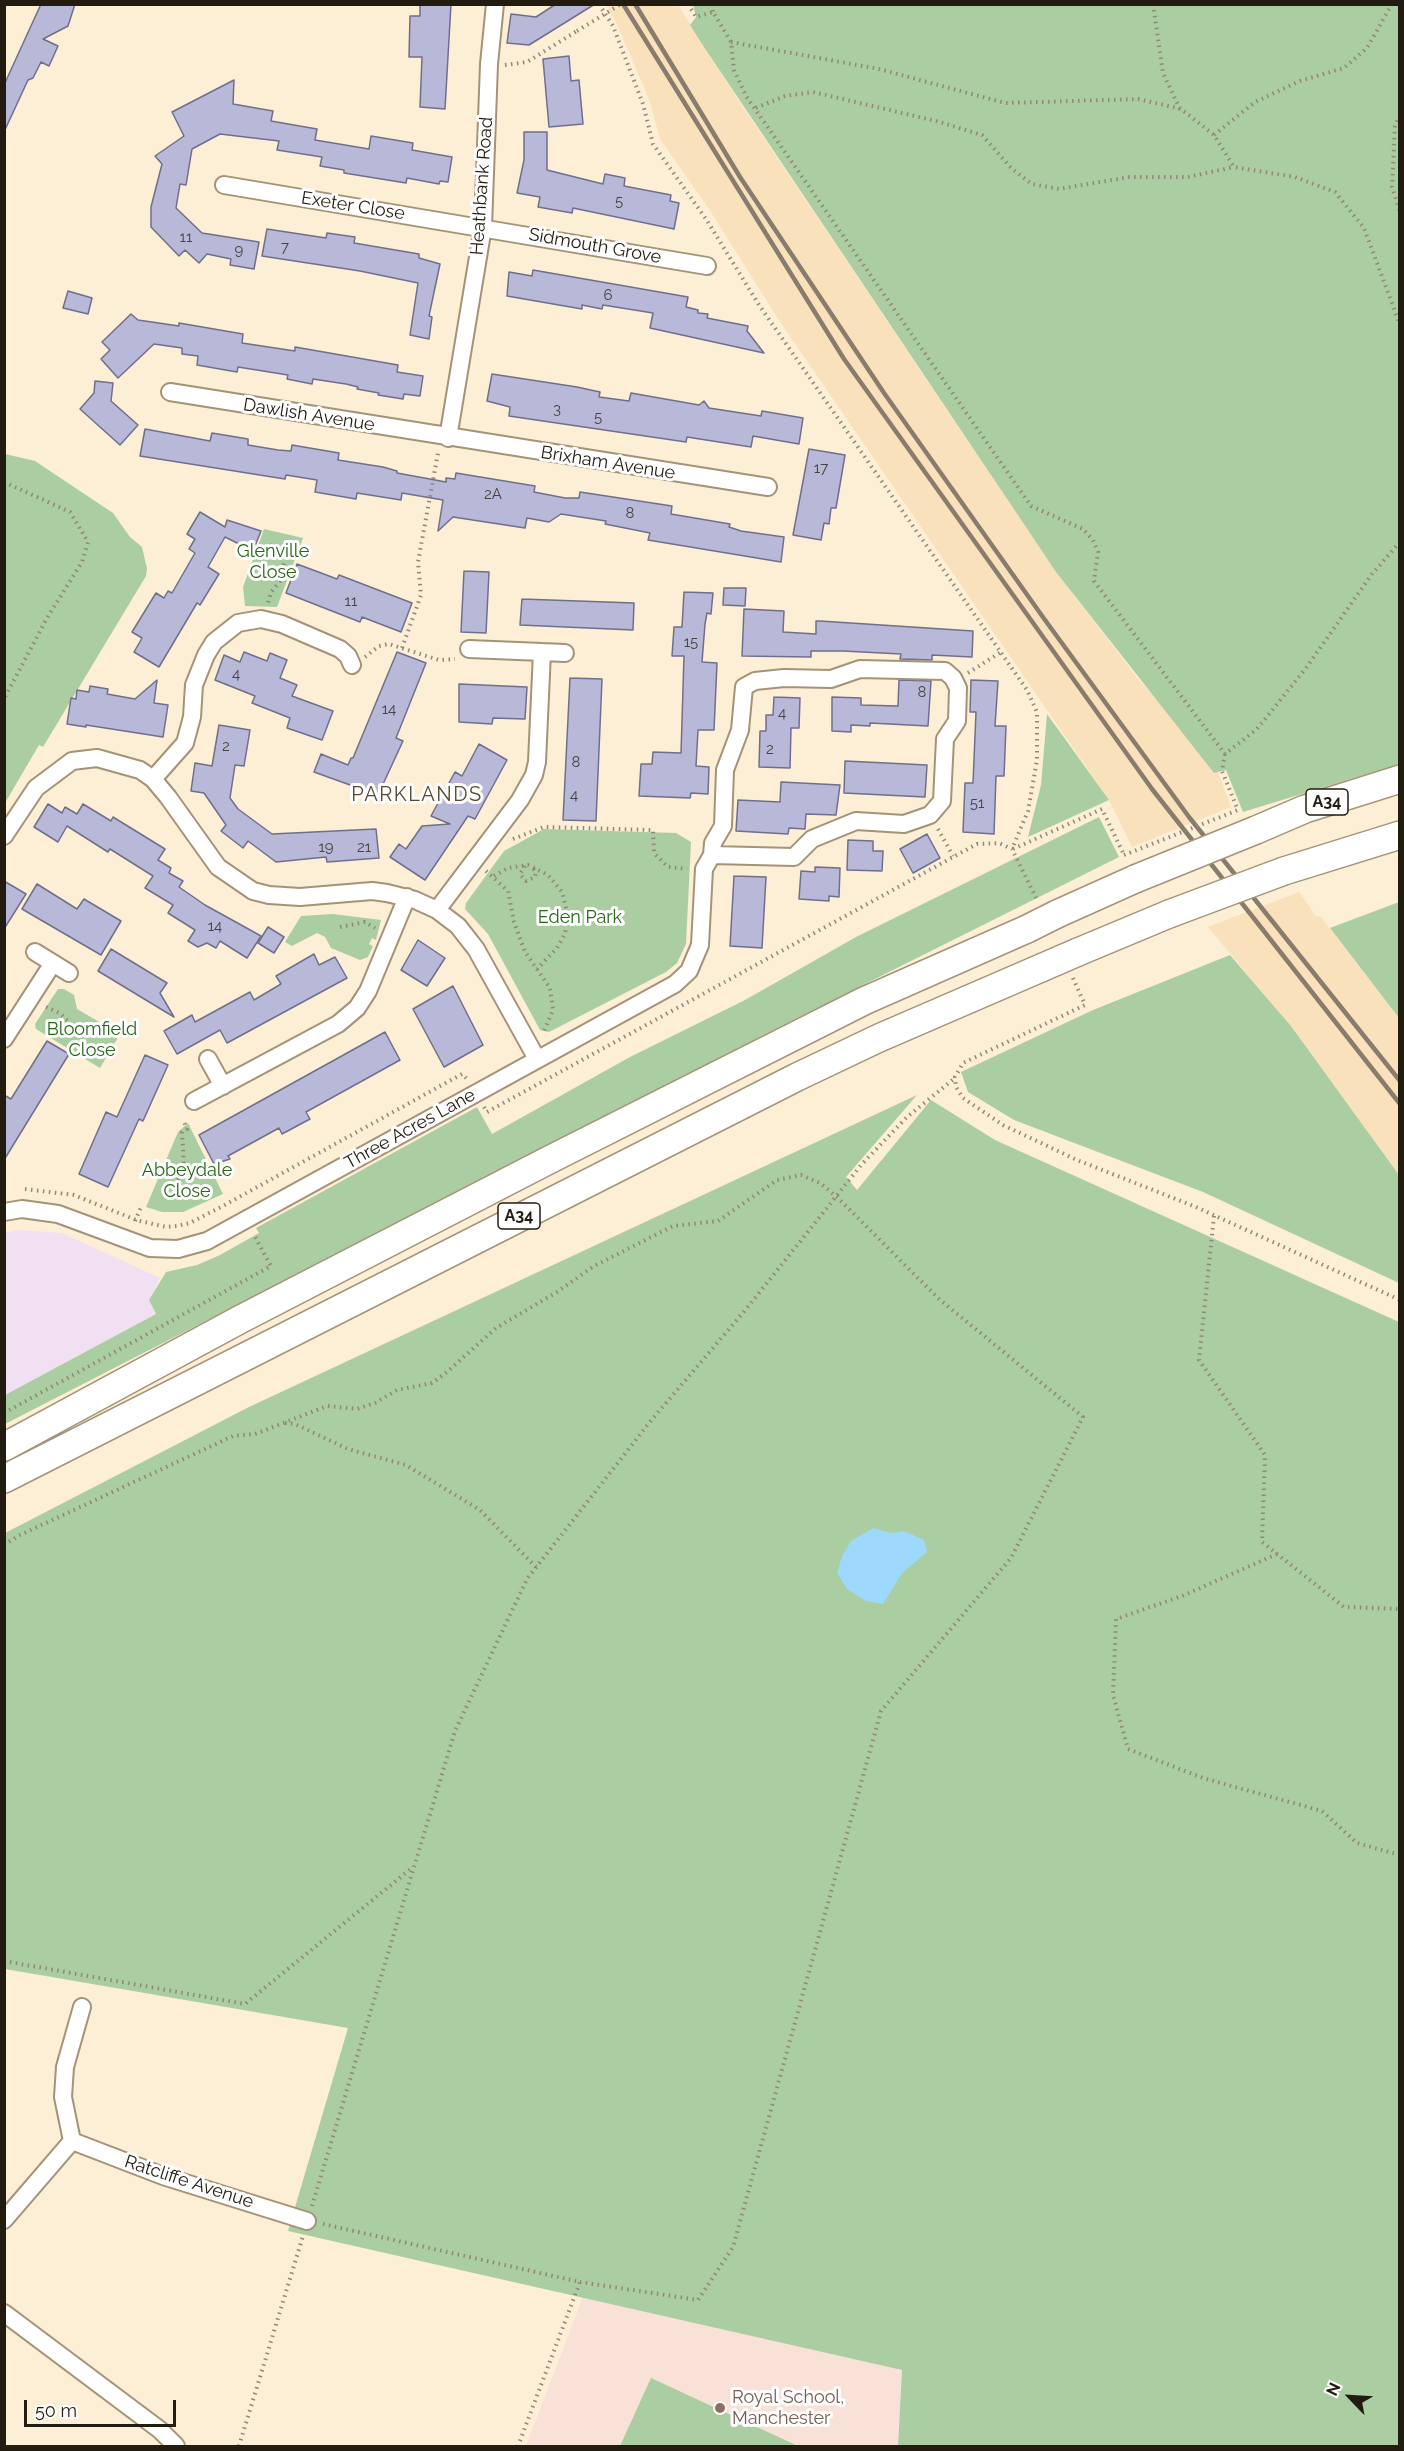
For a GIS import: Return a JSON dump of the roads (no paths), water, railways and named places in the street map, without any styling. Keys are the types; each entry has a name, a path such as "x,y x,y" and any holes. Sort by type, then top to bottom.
{"highway":[{"name":"A34","path":"4,1447 241,1319 547,1161 864,1001 1027,929 1047,907 1129,867 1256,830 1305,809 1400,779"},
{"name":"A34","path":"4,1479 797,1077 879,1038 1041,968 1075,965 1169,914 1345,850 1400,835"}],"street":[{"name":"Heathbank Road","path":"444,438 483,227 489,64 495,4"},
{"name":"Exeter Close","path":"224,185 483,227"},
{"name":"Sidmouth Grove","path":"483,227 707,266"},
{"name":"Dawlish Avenue","path":"170,392 444,438"},
{"name":"Brixham Avenue","path":"444,438 768,487"},
{"path":"153,779 185,742 192,717 194,685 206,655 214,642 238,623 261,619 282,624 340,649 348,656 352,665"},
{"path":"469,649 565,653"},
{"path":"437,910 520,800 534,775 542,652"},
{"name":"Three Acres Lane","path":"4,1212 22,1209 58,1214 150,1248 178,1249 207,1242 675,984 689,970 700,945 704,869 712,855 712,843 723,826 726,770 740,730 742,693 749,682 784,678 831,679 860,669 945,671 953,678 958,688 957,721 945,739 942,801 930,815 904,824 856,821 812,839 794,857 712,855"},
{"path":"4,836 36,788 72,761 97,758 122,763 140,770 153,779 218,867 253,891 290,897 372,891 407,897 437,910 458,926 476,949 537,1059"},
{"path":"194,1101 338,1023 357,1008 368,991 407,897"},
{"path":"35,952 69,973"},
{"path":"4,1039 52,963"},
{"path":"208,1059 223,1086"},
{"path":"4,2220 72,2141 63,2097 65,2067 82,2007"},
{"name":"Ratcliffe Avenue","path":"72,2141 163,2176 307,2221"},
{"path":"4,2313 160,2430 176,2446"}],"water":[{"path":"873,1528 891,1533 904,1531 924,1540 927,1552 902,1573 883,1604 866,1601 847,1589 837,1573 842,1556 851,1541"}],"railway":[{"path":"623,4 844,359 1152,789 1400,1104"},
{"path":"635,4 740,177 884,393 1045,620 1189,817 1400,1081"}],"place":[{"name":"Royal School, Manchester","path":"720,2408"}],"district":[{"name":"PARKLANDS","path":"417,795"}],"park label":[{"name":"Glenville Close","path":"273,562"},
{"name":"Eden Park","path":"580,918"},
{"name":"Bloomfield Close","path":"92,1040"},
{"name":"Abbeydale Close","path":"187,1181"}]}
